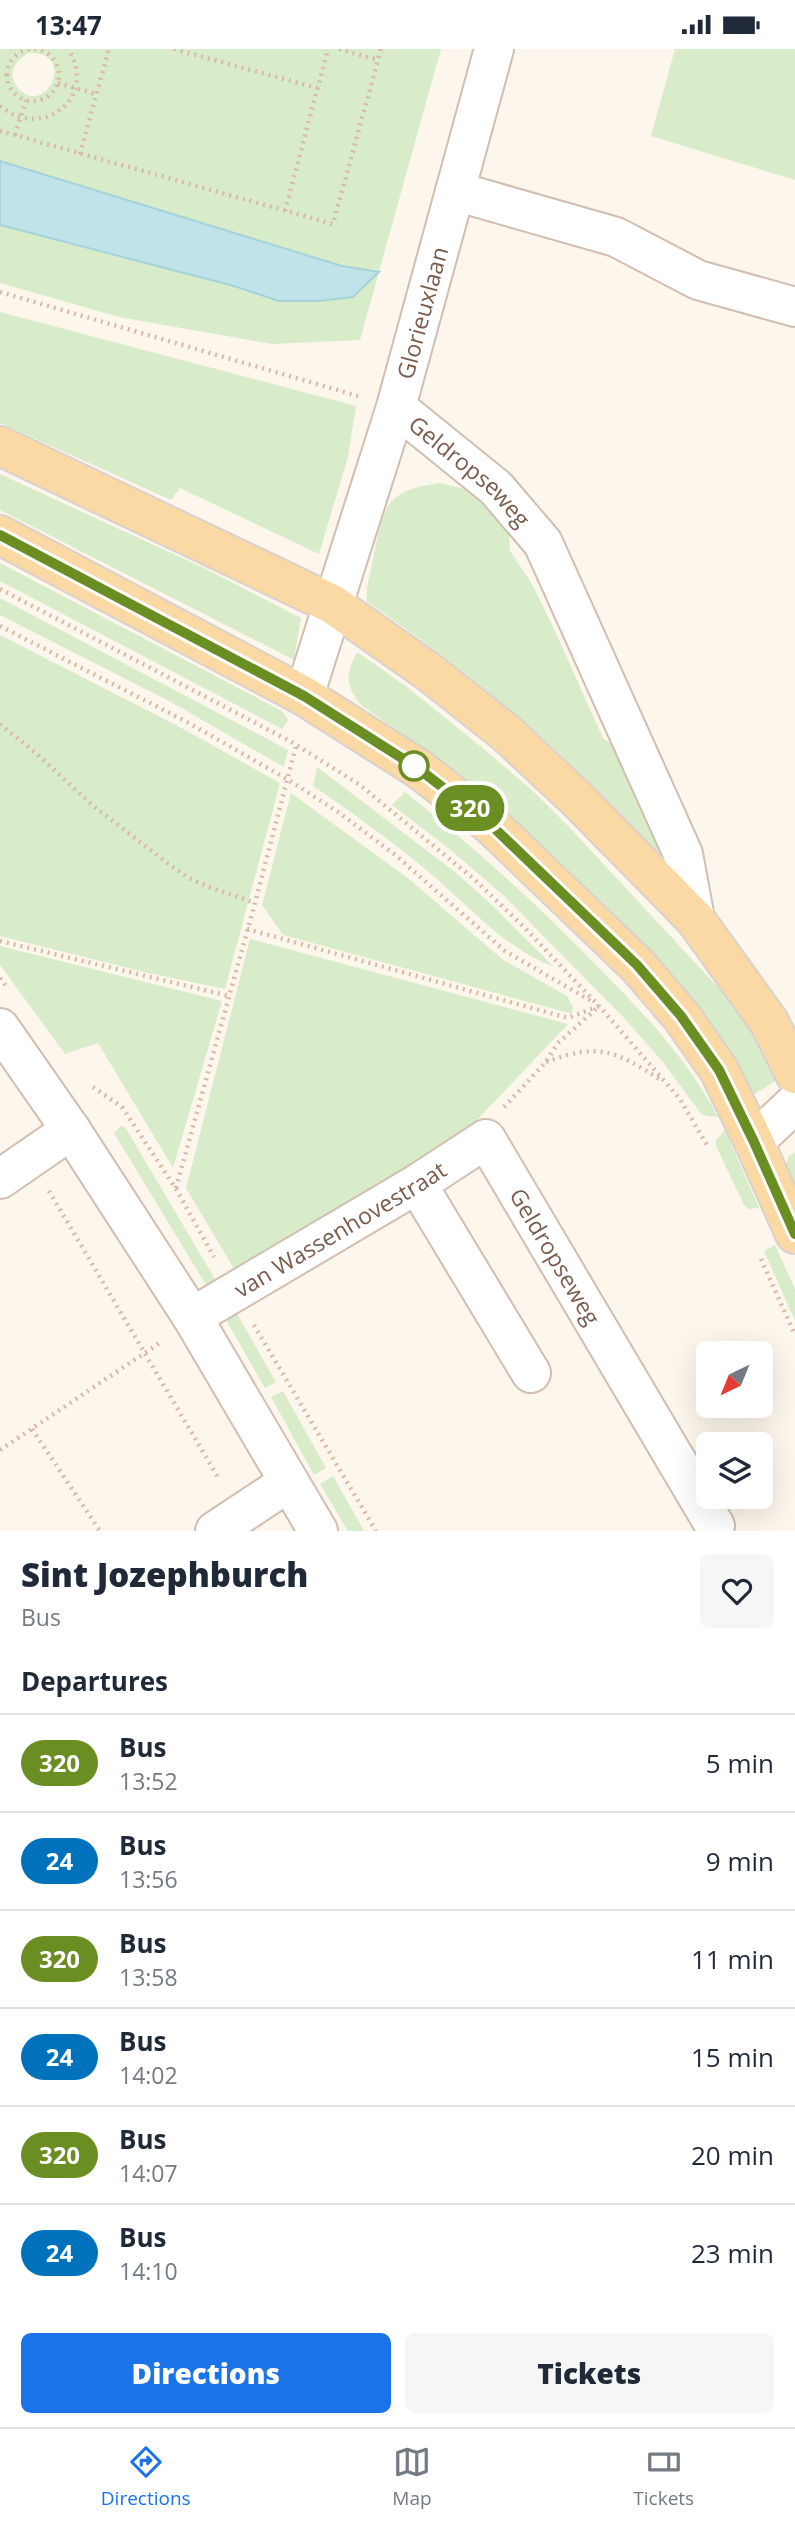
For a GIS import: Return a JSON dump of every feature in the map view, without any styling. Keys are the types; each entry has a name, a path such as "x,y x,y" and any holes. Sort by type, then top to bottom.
{"main road":[{"name":"Geldropseweg","path":"0,446 332,604 429,671 505,732 578,800 695,919 769,1022 795,1074"},
{"path":"0,535 304,696 419,769 491,825 637,965 681,1016 719,1070 795,1234"}],"street":[{"name":"Glorieuxlaan","path":"304,696 396,407 494,49"},
{"path":"455,191 616,237 698,280 795,307"},
{"name":"Geldropseweg","path":"396,407 496,488 544,543 683,854 695,919"},
{"path":"0,1028 71,1130 193,1319 318,1531"},
{"path":"754,1142 795,1103"},
{"path":"15,1169 71,1130"},
{"path":"754,1142 795,1133"},
{"name":"Geldropseweg","path":"486,1139 715,1526"},
{"name":"van Wassenhovestraat","path":"193,1319 417,1184 486,1139"},
{"path":"417,1184 531,1373"},
{"path":"228,1523 289,1482"}],"path":[{"path":"0,106 20,118 37,120 52,116 65,107 77,80 76,65 68,49"},
{"path":"80,154 108,49"},
{"path":"174,49 317,88"},
{"path":"285,211 328,49"},
{"path":"339,49 378,59"},
{"path":"0,131 333,224 381,49"},
{"path":"40,50 55,61 58,83 47,97 26,100 15,94 10,87 8,69 17,55 24,51 40,50"},
{"path":"0,66 8,69"},
{"path":"58,83 96,94"},
{"path":"15,135 26,100"},
{"name":"Geldropseweg","path":"0,292 396,407"},
{"path":"0,589 296,746 360,785 464,871 526,928 680,1099 701,1133"},
{"path":"0,626 188,723 288,779 394,854 505,951 599,1006"},
{"path":"0,723 92,806 170,865 209,887 255,903"},
{"path":"176,1189 296,746"},
{"path":"247,929 568,1018 599,1006"},
{"path":"0,941 229,996"},
{"path":"486,1139 495,1117 545,1063 558,1042 599,1006"},
{"path":"545,1063 571,1053 598,1050 624,1057 665,1082"},
{"path":"15,1169 144,1354 228,1523"},
{"path":"0,1450 193,1319"},
{"path":"32,1429 100,1531"}],"green space":[{"path":"0,49 441,49 360,340 272,344 119,317 0,283 0,225 234,286 279,301 319,301 353,297 378,272 342,266 0,161","holes":["29,53 44,55 52,62 52,81 47,90 38,95 29,95 14,83 14,68"]},
{"path":"675,49 795,49 795,180 651,136"},
{"path":"0,312 356,406 348,457 319,554 180,488 171,500 0,423"},
{"path":"0,474 204,568 301,618 294,660 0,510"},
{"path":"440,483 473,491 509,527 510,551 532,584 603,738 622,752 662,850 656,850 589,781 519,717 407,629 367,602 367,586 380,527 389,505 407,491"},
{"path":"0,563 282,711 288,720 282,729 0,581"},
{"path":"0,598 288,750 284,767 171,702 0,615"},
{"path":"0,635 178,726 280,783 225,989 0,936"},
{"path":"357,652 407,687 485,750 533,791 571,829 753,1025 780,1078 753,1095 725,1046 693,1002 657,960 598,900 493,803 428,752 362,706 352,692 349,680 350,667"},
{"path":"317,767 455,872 554,967 503,938 416,862 313,786"},
{"path":"405,792 508,880 622,991 681,1060 718,1117 702,1115 662,1061 625,1019 503,895 392,805"},
{"path":"291,793 409,879 502,959 567,996 573,1007 572,1014 283,935 262,905"},
{"path":"250,939 568,1024 461,1137 236,1272 186,1188"},
{"path":"0,946 222,1001 173,1168 98,1043 65,1054 0,965"},
{"path":"121,1126 125,1127 215,1279 206,1285 114,1133"},
{"path":"725,1130 759,1208 748,1209 744,1205 716,1146 716,1140"},
{"path":"795,1152 795,1192 785,1169 788,1157"},
{"path":"775,1245 795,1289 795,1321 764,1251"},
{"path":"237,1314 276,1382 265,1388 226,1320"},
{"path":"283,1391 326,1468 314,1475 271,1397"},
{"path":"333,1476 364,1531 348,1531 320,1484"}],"water":[{"path":"0,161 342,266 379,272 353,297 319,301 279,301 234,286 0,225"}],"bus line":[{"name":"320","path":"0,535 304,696 419,769 491,825 637,965 681,1016 719,1070 795,1234"}]}
